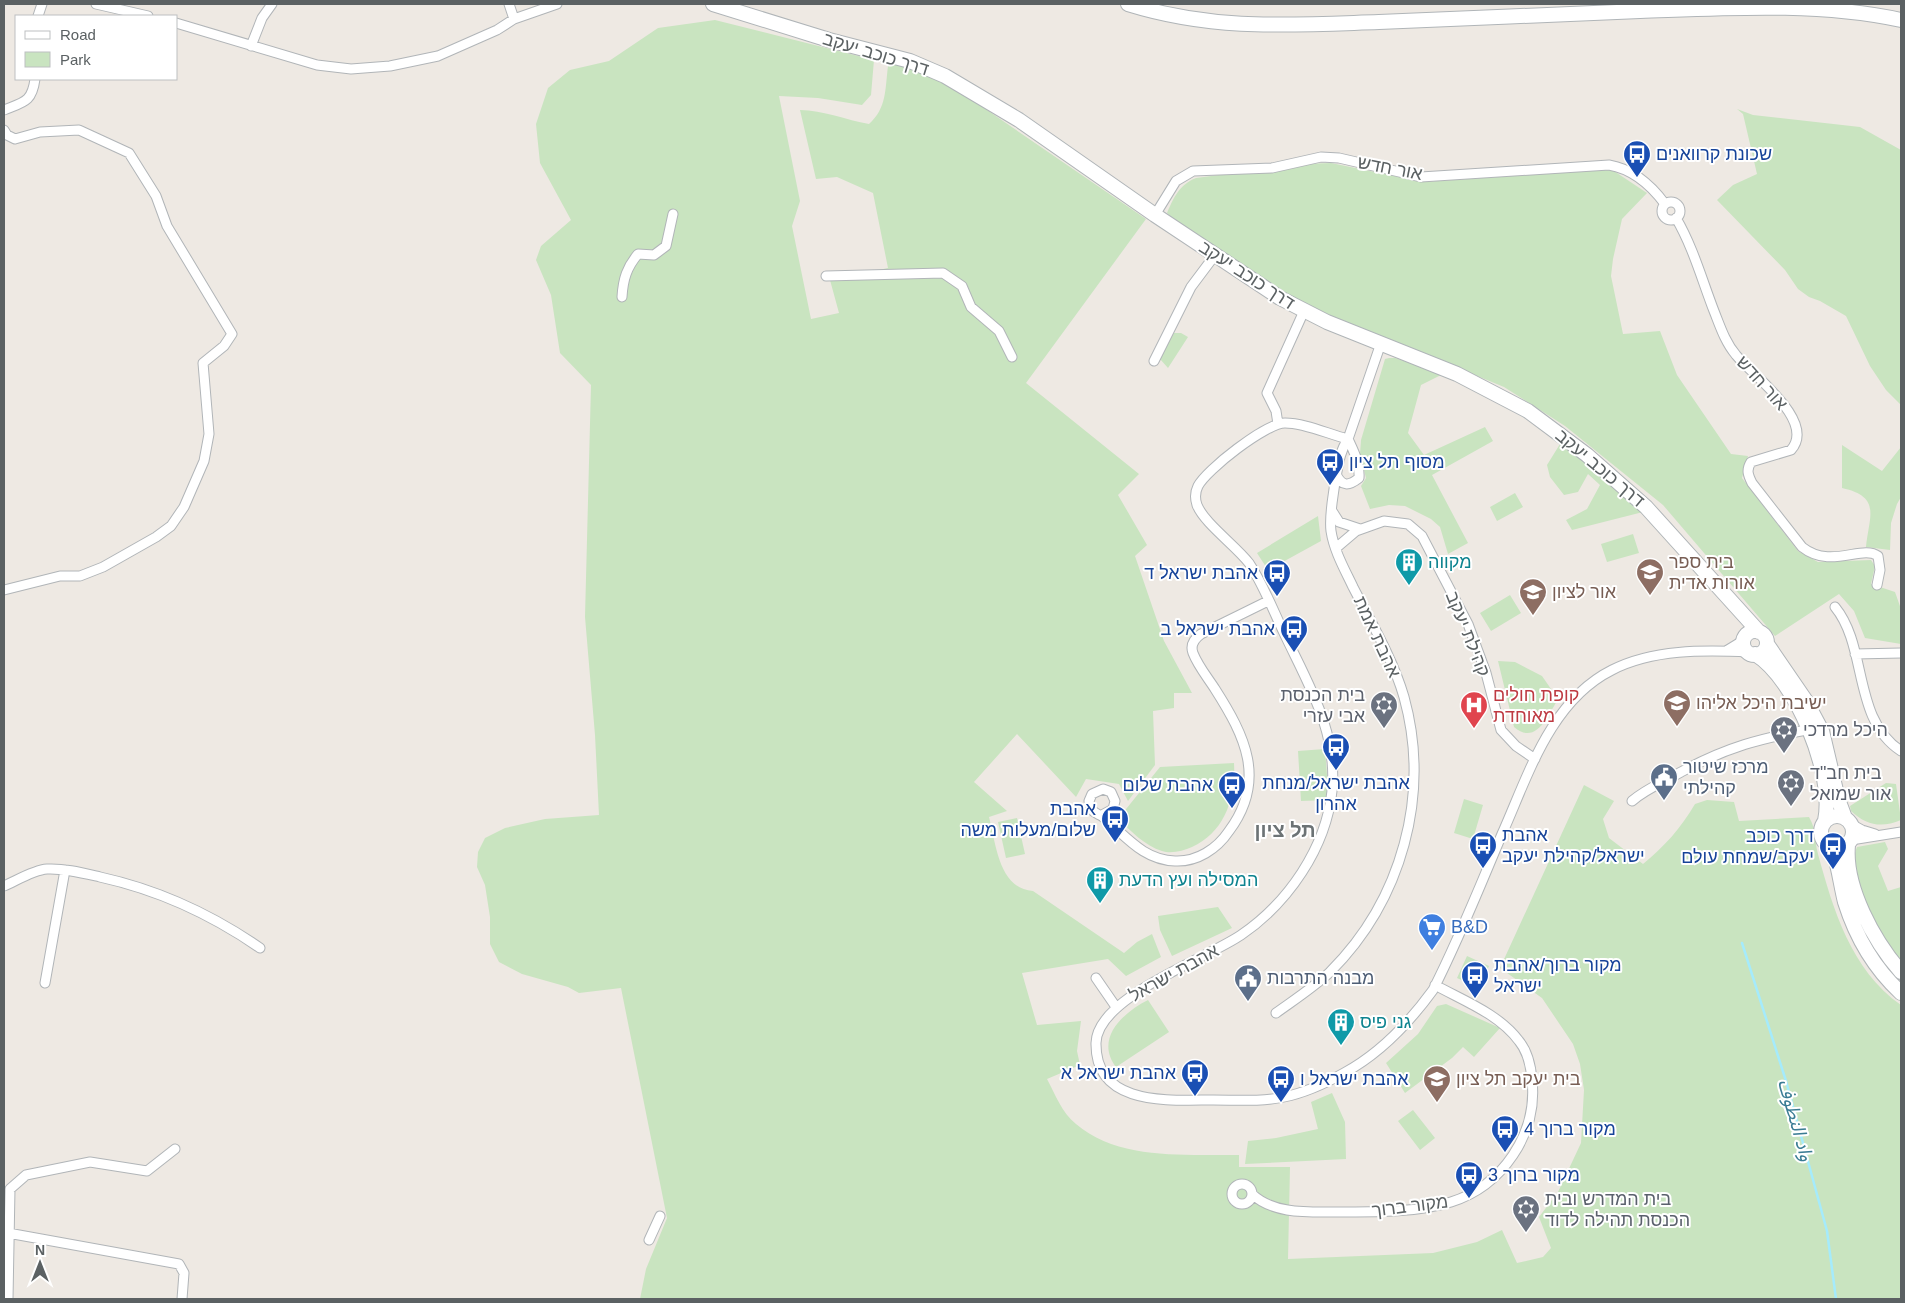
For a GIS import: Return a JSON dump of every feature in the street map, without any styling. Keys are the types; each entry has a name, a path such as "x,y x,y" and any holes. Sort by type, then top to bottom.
{"street":[{"path":"96,4 144,15"},
{"path":"251,46 262,18 273,4"},
{"path":"509,4 514,19"},
{"path":"178,24 317,65 351,69 390,66 438,56 497,30 514,19 557,4"},
{"name":"דרך כוכב יעקב","path":"713,4 829,40 910,61 945,76 1019,120 1155,216 1268,291 1304,311 1466,378 1508,399 1554,429 1646,507 1684,546 1765,637 1767,644"},
{"path":"1128,4 1204,21 1267,26 1672,10 1765,9 1854,14 1901,20"},
{"path":"4,110 28,100 33,93 35,80"},
{"path":"4,132 15,139 40,132 79,130 129,153 156,196 167,226 232,334 224,346 203,363 209,434 204,461 184,507 171,526 156,537 103,567 80,576 60,576 4,590"},
{"name":"אור חדש","path":"1155,216 1180,176 1193,171 1272,168 1321,157 1339,158 1421,177 1609,164 1622,168 1645,182 1665,204 1673,202 1678,205 1680,213 1676,218 1686,238 1730,347 1778,397 1788,410 1796,426 1798,438 1791,450 1751,462 1748,468 1748,475 1752,483 1796,540 1810,553 1826,558 1867,553 1878,556 1880,570 1877,585"},
{"path":"622,297 623,281 628,265 638,254 654,255 666,246 672,214"},
{"path":"1154,361 1191,287 1215,255"},
{"path":"826,276 943,273 962,286 971,307 999,331 1006,349 1012,356"},
{"path":"1304,311 1267,393 1276,411 1278,424 1297,425 1348,439 1356,456 1359,478 1352,483 1344,484 1340,482 1336,474"},
{"name":"אהבת אמת","path":"1276,1013 1329,973 1359,938 1396,874 1405,845 1412,811 1413,761 1404,696 1383,646 1336,548 1331,531 1336,474 1340,454 1348,439 1381,343"},
{"name":"אהבת ישראל","path":"1278,424 1262,431 1225,459 1200,482 1196,493 1200,510 1251,566 1314,694 1327,728 1333,778 1329,808 1322,831 1306,865 1269,913 1240,935 1135,994 1116,1007 1099,1027 1096,1044 1099,1064 1120,1090 1153,1099 1272,1100 1309,1089 1358,1065 1385,1045 1408,1022 1435,985 1535,759 1567,708 1581,693 1610,671 1642,658 1663,654 1721,652 1748,646"},
{"path":"1332,510 1339,522 1360,529"},
{"name":"קהילת יעקב","path":"1336,548 1346,537 1360,529 1384,521 1408,524 1422,536 1429,545 1475,641 1501,730 1516,746 1535,759"},
{"path":"1106,814 1114,829 1145,853 1166,861 1179,861 1202,856 1224,839 1234,825 1246,801 1249,785 1248,752 1236,720 1196,659 1192,646 1201,634 1268,601"},
{"path":"1835,608 1845,622 1855,654 1862,688 1872,711 1889,741 1901,751"},
{"name":"דרך כוכב יעקב","path":"1740,611 1745,624 1748,646"},
{"path":"1748,646 1751,632 1759,632"},
{"path":"1748,646 1763,652 1767,644 1806,701 1841,808 1853,829 1848,865 1865,916 1880,946 1901,972"},
{"path":"1748,646 1778,676 1814,729 1828,803 1825,821 1820,833 1834,853 1850,916 1867,952 1901,993"},
{"path":"1855,654 1901,653"},
{"path":"1632,801 1647,788 1703,759 1734,746 1814,729"},
{"path":"1825,821 1837,816 1862,830 1883,835"},
{"path":"1828,846 1837,849 1850,842 1901,832"},
{"path":"4,886 45,869 65,870 128,883 179,901 228,926 260,948"},
{"path":"45,983 65,870"},
{"path":"1096,978 1116,1007"},
{"name":"מקור ברוך","path":"1252,1194 1265,1204 1287,1210 1325,1212 1373,1211 1435,1206 1469,1194 1489,1183 1502,1171 1517,1150 1530,1118 1533,1085 1526,1054 1521,1043 1506,1025 1435,985"},
{"path":"8,1299 6,1239 10,1189 26,1175 90,1162 147,1171 175,1149"},
{"path":"1247,1203 1252,1194 1250,1188 1244,1184 1237,1185 1232,1190 1232,1197 1235,1202 1241,1205 1247,1203 1265,1204"},
{"path":"649,1240 660,1216"},
{"path":"6,1239 179,1264 184,1272 182,1299"}],"green space":[{"path":"715,20 874,60 871,95 862,105 818,98 779,96 800,201 792,226 811,319 839,313 830,280 888,268 873,193 837,177 816,179 800,110 826,113 869,124 875,118 882,105 888,66 900,62 952,86 1146,219 1026,383 1139,474 1118,495 1147,545 1135,556 1164,641 1192,693 1174,693 1174,708 1153,711 1155,765 1128,801 1119,784 1086,779 1076,797 1017,734 974,782 1007,811 989,817 1001,863 1006,874 1013,882 1022,888 1033,891 1124,953 1137,942 1152,934 1161,957 1126,976 1108,959 1022,973 1037,1025 1081,1021 1077,1051 1080,1065 1047,1079 1059,1103 1071,1120 1093,1136 1132,1150 1175,1155 1239,1155 1239,1167 1290,1167 1288,1259 1433,1253 1477,1242 1502,1230 1517,1263 1543,1257 1551,1248 1539,1217 1558,1192 1581,1143 1584,1090 1580,1064 1573,1044 1542,998 1500,968 1584,785 1614,801 1603,819 1609,838 1643,864 1672,837 1695,804 1707,800 1734,802 1739,821 1809,817 1830,896 1846,937 1869,974 1884,991 1901,1005 1901,1299 640,1299 646,1269 667,1218 621,988 579,993 568,987 522,974 499,962 490,944 490,917 485,885 477,867 478,852 485,838 505,828 545,819 599,815 595,735 585,617 591,385 560,353 551,295 536,260 541,246 571,220 540,163 536,124 548,88 570,70 609,61 658,28"},
{"path":"1737,109 1753,115 1860,127 1901,150 1901,405 1886,390 1870,366 1846,316 1809,297 1798,289 1785,270 1717,200 1733,185 1757,174 1743,114"},
{"path":"1331,163 1424,182 1611,169 1647,193 1622,219 1613,259 1611,276 1623,334 1660,331 1677,375 1731,454 1748,456 1742,478 1798,551 1818,562 1871,560 1875,566 1871,584 1895,592 1901,609 1901,644 1865,638 1854,611 1839,594 1775,636 1663,505 1565,426 1504,387 1300,303 1183,228 1167,213 1181,188 1196,178 1302,164"},
{"path":"1174,333 1181,333 1188,337 1168,368 1160,359"},
{"path":"1395,358 1443,374 1421,385 1408,433 1424,455 1485,427 1493,441 1432,475 1468,543 1448,554 1440,527 1431,519 1405,506 1389,505 1370,509 1361,486 1366,478 1360,454 1361,440 1385,359"},
{"path":"1560,444 1584,459 1643,512 1572,530 1566,520 1587,509 1600,485 1588,474 1578,492 1564,495 1550,477 1547,465"},
{"path":"1842,445 1882,471 1901,447 1901,497 1891,523 1890,550 1866,547 1870,509 1868,502 1863,497 1842,488"},
{"path":"1515,493 1523,507 1497,521 1490,507"},
{"path":"1318,516 1321,541 1268,570 1257,553"},
{"path":"1633,534 1639,553 1607,562 1601,544"},
{"path":"1510,595 1521,613 1491,631 1480,613"},
{"path":"1498,661 1515,662 1542,676 1558,699 1545,720 1535,731 1529,733 1522,732 1514,727"},
{"path":"1325,749 1329,800 1301,801 1298,751"},
{"path":"1234,763 1233,788 1226,812 1213,832 1192,847 1173,852 1156,849 1138,838 1118,819 1160,767"},
{"path":"1886,783 1896,784 1901,820 1881,825 1869,823 1851,811 1850,806"},
{"path":"1464,799 1483,805 1473,839 1454,833"},
{"path":"1017,818 1025,854 1006,858 998,822"},
{"path":"1885,842 1888,849 1878,866 1888,891 1901,887 1901,962 1868,907 1856,874 1854,859 1857,847"},
{"path":"1218,907 1232,928 1172,956 1160,930 1158,916"},
{"path":"1467,956 1489,966 1479,988 1457,978"},
{"path":"1148,1000 1169,1032 1116,1067 1110,1056 1108,1046 1110,1036 1115,1027 1130,1011"},
{"path":"1446,1004 1500,1028 1474,1057 1463,1047 1452,1058 1405,1093 1386,1063 1418,1034 1437,1006"},
{"path":"1332,1093 1345,1122 1346,1159 1245,1164 1248,1141 1276,1138 1318,1129 1311,1102"},
{"path":"1413,1110 1435,1138 1420,1150 1398,1121"}],"waterway":[{"name":"واد النطوف","path":"1742,943 1786,1081 1827,1231 1836,1299"}],"place":[{"name":"שכונת קרוואנים","path":"1637,178"},
{"name":"מסוף תל ציון","path":"1330,486"},
{"name":"מקווה","path":"1409,586"},
{"name":"בית ספר אורות אדית","path":"1650,596"},
{"name":"אהבת ישראל ד","path":"1277,597"},
{"name":"אור לציון","path":"1533,616"},
{"name":"אהבת ישראל ב","path":"1294,653"},
{"name":"ישיבת היכל אליהו","path":"1677,727"},
{"name":"בית הכנסת אבי עזרי","path":"1384,729"},
{"name":"קופת חולים מאוחדת","path":"1474,729"},
{"name":"היכל מרדכי","path":"1784,754"},
{"name":"אהבת ישראל/מנחת אהרון","path":"1336,771"},
{"name":"מרכז שיטור קהילתי","path":"1664,801"},
{"name":"בית חב\"ד אור שמואל","path":"1791,807"},
{"name":"אהבת שלום","path":"1232,809"},
{"name":"אהבת שלום/מעלות משה","path":"1115,843"},
{"name":"אהבת ישראל/קהילת יעקב","path":"1483,869"},
{"name":"דרך כוכב יעקב/שמחת עולם","path":"1833,870"},
{"name":"המסילה ועץ הדעת","path":"1100,904"},
{"name":"B&D","path":"1432,951"},
{"name":"מקור ברוך/אהבת ישראל","path":"1475,999"},
{"name":"מבנה התרבות","path":"1248,1002"},
{"name":"גני פיס","path":"1341,1046"},
{"name":"אהבת ישראל א","path":"1195,1097"},
{"name":"אהבת ישראל ו","path":"1281,1103"},
{"name":"בית יעקב תל ציון","path":"1437,1103"},
{"name":"מקור ברוך 4","path":"1505,1153"},
{"name":"מקור ברוך 3","path":"1469,1199"},
{"name":"בית המדרש ובית הכנסת תהילה לדוד","path":"1526,1233"}],"district":[{"name":"תל ציון","path":"1285,830"}]}
